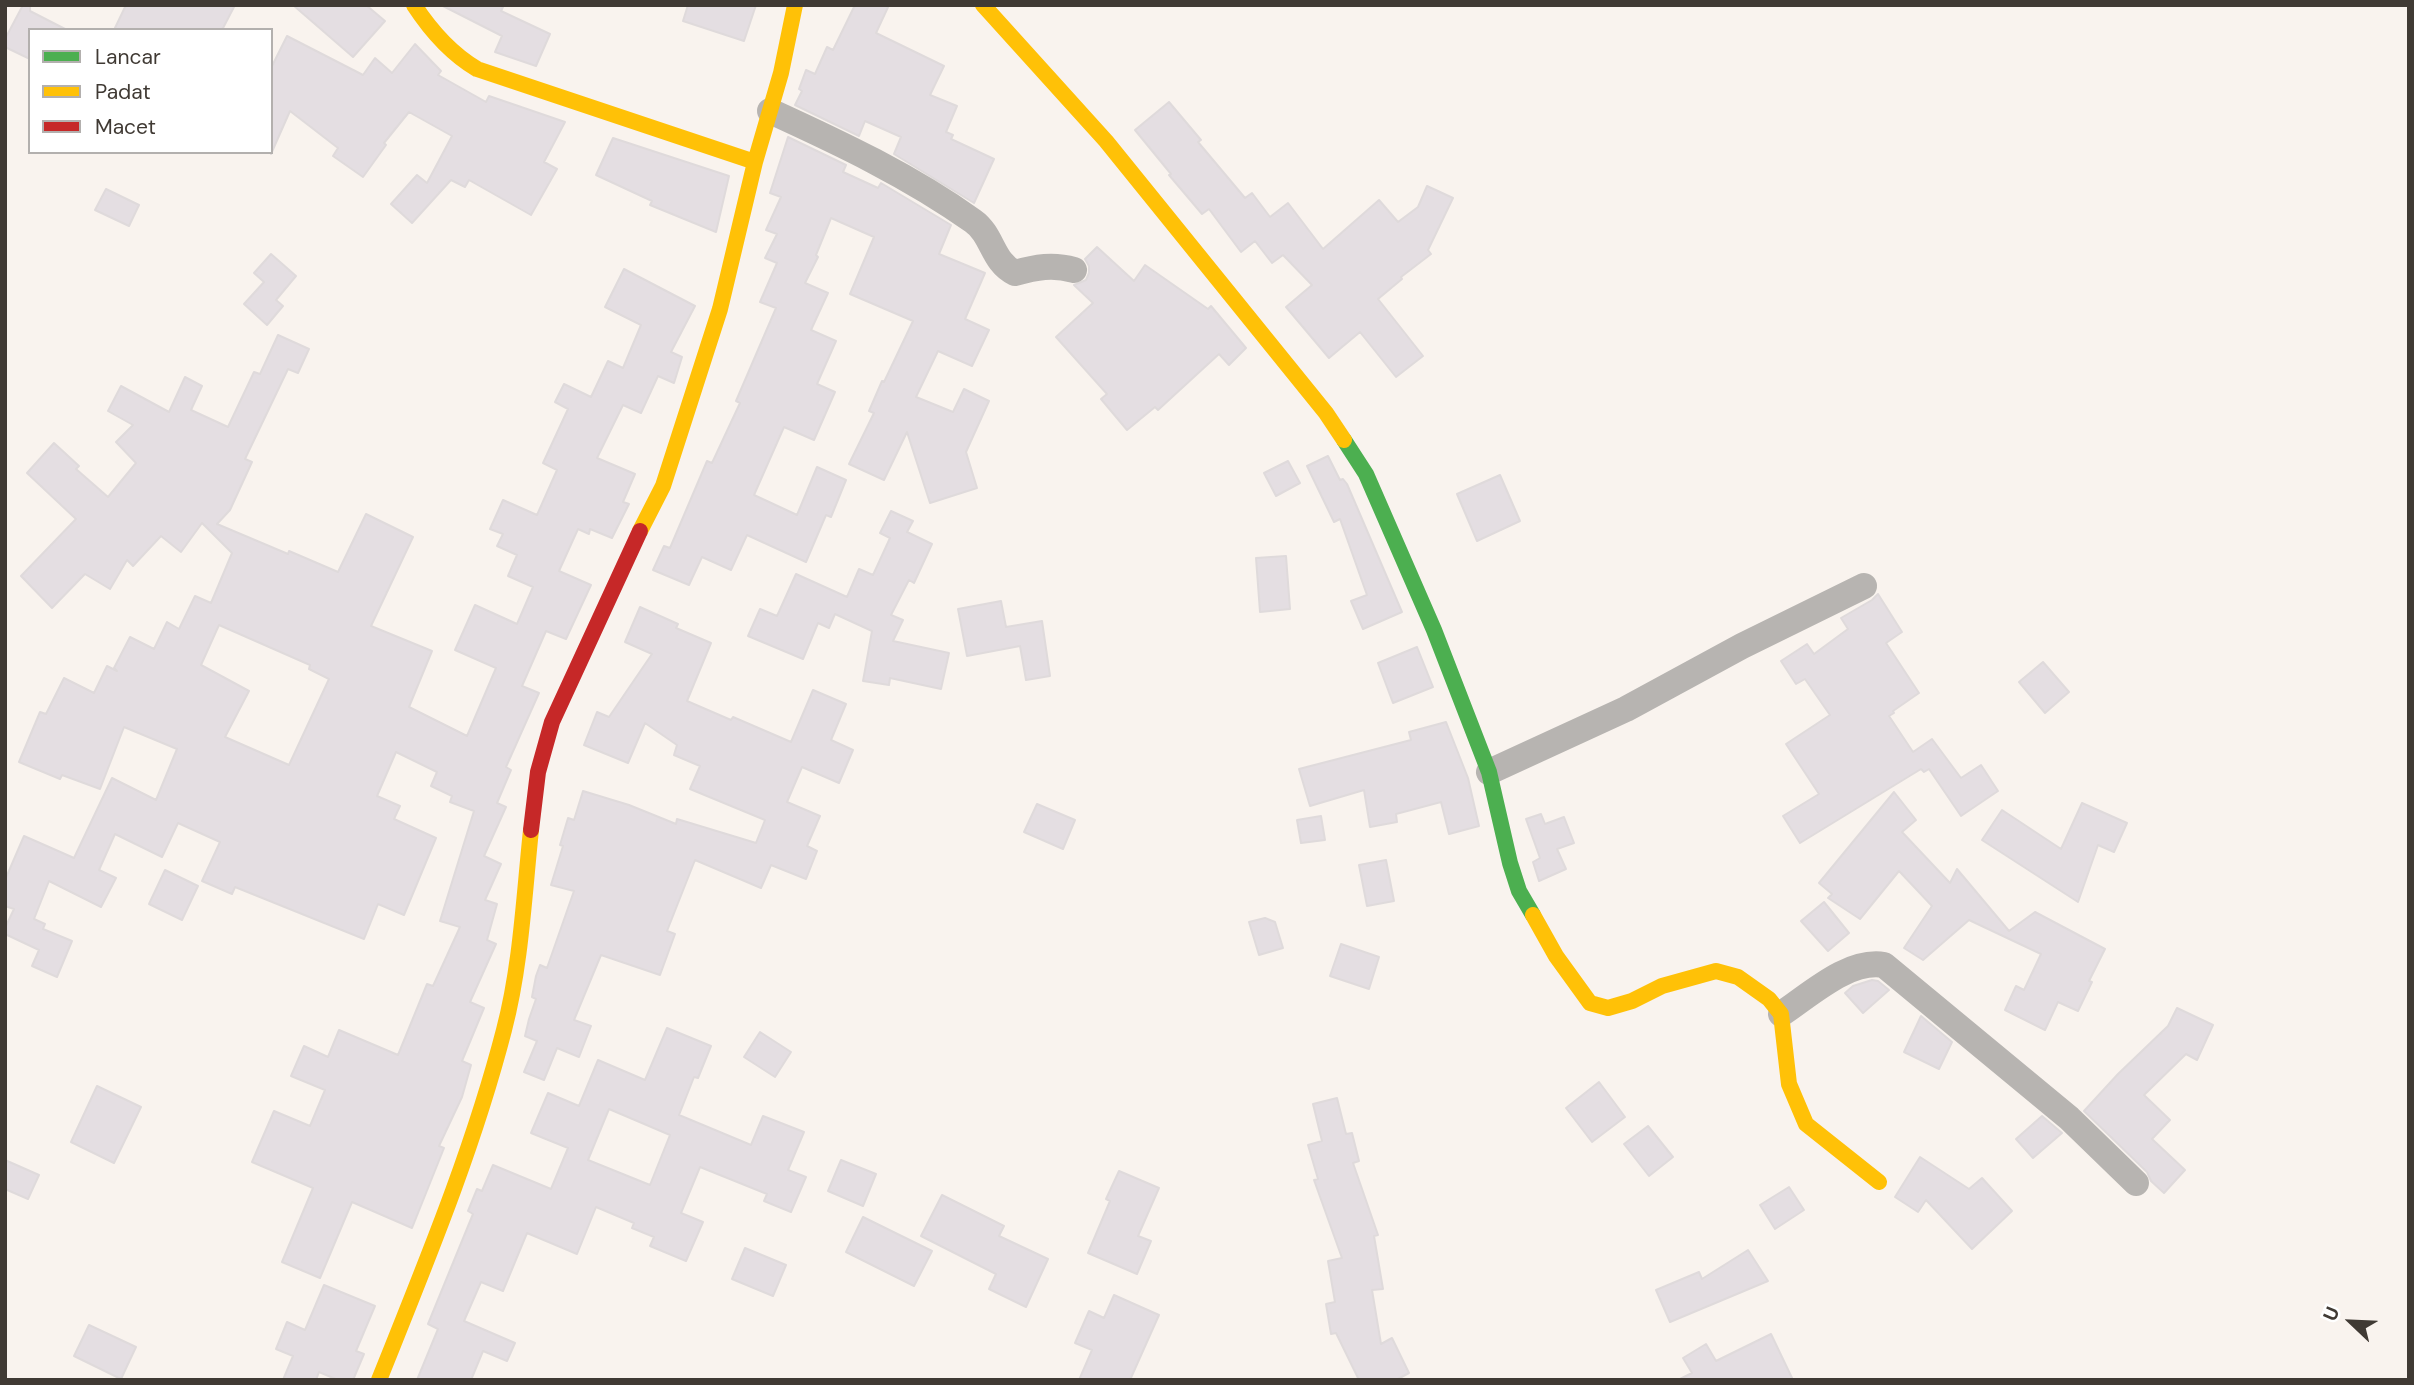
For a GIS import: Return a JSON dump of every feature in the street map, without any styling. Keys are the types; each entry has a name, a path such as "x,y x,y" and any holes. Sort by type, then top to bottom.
{"street":[{"path":"414,5 429,28 460,61 477,69 755,162"},
{"path":"379,1380 433,1245 483,1104 505,1027 516,961 538,772 552,722 629,553 663,486 720,309 755,162 781,73 795,5"},
{"path":"983,5 1106,142 1326,412 1366,474 1434,630 1489,772 1519,891 1556,956 1590,1003 1608,1008 1632,1001 1662,986 1716,971 1738,977 1769,999 1781,1014 1789,1084 1806,1124 1879,1182"},
{"path":"771,111 864,154 955,208 982,230 1003,267 1015,273 1057,265 1074,270"},
{"path":"1489,772 1626,709 1742,646 1864,586"},
{"path":"1781,1014 1850,969 1872,963 1884,964 2069,1118 2136,1183"}],"building":[{"path":"23,5 30,5 30,11 63,28 28,28 28,58 5,47 5,39"},
{"path":"126,5 235,5 223,28 115,28"},
{"path":"293,5 366,5 385,21 353,57"},
{"path":"441,5 504,5 501,11 550,34 536,66 495,52 502,36"},
{"path":"688,5 756,5 744,41 683,21"},
{"path":"855,5 889,5 876,33 944,66 930,95 957,106 946,132 953,135 951,139 994,159 974,203 894,154 901,137 865,121 859,136 795,105 802,91 799,89 806,70 815,74 827,47 833,50"},
{"path":"287,36 363,75 375,58 392,73 415,44 441,71 438,75 486,102 489,96 565,122 544,162 557,169 531,215 469,180 465,187 451,180 412,223 391,204 417,175 427,183 452,136 409,112 384,143 386,145 363,177 333,156 338,148 290,111 273,149 273,64"},
{"path":"1169,102 1245,198 1252,193 1270,217 1288,203 1323,249 1379,200 1398,222 1418,207 1427,186 1453,198 1428,250 1431,254 1378,299 1423,356 1396,377 1360,332 1329,358 1286,307 1312,285 1283,255 1272,263 1255,241 1241,252 1209,209 1202,214 1135,130"},
{"path":"788,137 846,165 843,172 878,188 881,183 951,225 939,254 985,273 965,319 989,330 972,366 938,351 916,397 953,412 964,389 989,401 966,452 977,488 930,503 907,432 884,480 849,464 874,413 869,411 882,381 884,382 913,321 850,294 874,237 831,218 816,255 818,257 805,283 828,293 811,330 836,341 817,384 835,392 814,440 784,427 754,495 797,515 817,467 846,480 831,517 826,515 806,562 747,535 731,570 702,557 689,585 653,570 664,546 670,548 707,461 712,463 740,403 736,401 776,308 760,302 777,263 765,258 777,234 766,230 781,197 770,193"},
{"path":"613,138 729,176 716,232 650,205 652,201 596,175"},
{"path":"106,189 139,205 129,226 95,210"},
{"path":"1097,247 1134,281 1145,265 1208,309 1211,306 1246,348 1229,365 1219,354 1158,410 1155,407 1127,430 1101,399 1107,394 1056,337 1093,303 1074,285 1086,280 1089,266 1085,259"},
{"path":"271,254 296,276 276,300 283,306 267,325 244,304 264,282 254,273"},
{"path":"624,269 695,306 671,352 682,357 674,383 658,376 641,413 623,405 597,458 635,474 623,502 629,504 612,538 590,529 589,534 578,529 559,571 591,585 566,639 546,631 522,686 539,693 506,767 511,770 497,803 506,807 484,856 501,864 485,900 497,904 487,940 496,944 470,1002 484,1008 462,1061 471,1065 462,1097 439,1146 444,1148 412,1228 352,1202 320,1278 282,1262 313,1188 252,1162 274,1111 310,1126 325,1090 291,1076 304,1046 328,1057 339,1030 398,1055 427,984 433,986 460,927 440,921 474,811 450,802 452,796 431,786 437,772 396,752 377,796 400,806 394,819 436,838 404,915 378,904 364,939 235,887 232,894 202,881 220,842 178,823 162,857 115,834 99,870 116,878 101,907 49,881 34,919 45,924 43,929 72,941 57,977 32,966 39,950 5,934 14,909 5,906 5,880 24,836 74,858 112,778 156,800 177,749 124,727 100,789 62,775 60,779 19,762 40,712 46,714 64,678 94,693 107,666 117,671 114,668 130,637 154,649 167,622 179,629 195,596 211,603 232,553 202,523 181,552 161,536 133,566 127,560 110,589 85,574 52,608 21,576 76,519 27,473 54,443 79,466 76,469 108,497 136,463 116,442 133,425 108,411 121,386 169,412 185,377 202,386 191,410 228,427 254,372 260,374 278,335 309,349 298,373 288,369 245,459 252,462 230,510 217,524 338,572 366,514 413,537 371,626 432,651 409,707 467,736 496,668 455,650 475,605 517,624 533,587 508,576 517,555 497,546 503,534 490,529 503,500 537,515 557,470 543,463 568,409 555,402 564,384 591,397 608,361 623,368 641,325 605,307","holes":["219,625 310,665 309,669 329,679 289,765 225,737 249,691 201,665"]},
{"path":"1328,456 1340,480 1343,479 1347,484 1402,612 1363,629 1351,601 1367,595 1340,519 1334,522 1307,466"},
{"path":"1288,461 1300,483 1276,496 1264,473"},
{"path":"1500,475 1520,521 1477,541 1457,494"},
{"path":"891,511 913,521 907,532 932,544 914,583 909,580 891,615 903,620 893,641 949,653 941,689 890,678 889,685 863,681 872,631 835,614 829,628 818,623 803,659 748,636 760,609 777,616 796,574 847,597 859,569 873,575 890,538 880,533"},
{"path":"1286,556 1290,609 1260,612 1256,558"},
{"path":"1878,594 1902,632 1886,643 1919,693 1889,716 1913,752 1932,739 1961,778 1981,765 1998,791 1961,816 1929,769 1924,772 1921,769 1800,843 1783,816 1819,794 1786,744 1830,715 1805,679 1796,684 1781,661 1807,644 1814,654 1848,629 1841,618"},
{"path":"1001,601 1006,627 1042,621 1050,676 1026,680 1020,646 967,656 958,609"},
{"path":"640,607 678,624 676,628 711,643 687,701 791,742 813,690 846,704 831,740 853,750 839,783 802,767 787,802 820,816 807,846 817,851 806,879 771,865 761,888 695,860 667,931 675,934 660,975 601,955 574,1020 591,1026 579,1057 557,1048 544,1080 524,1072 537,1041 525,1036 536,999 532,997 536,976 540,965 547,968 574,891 551,885 568,818 574,820 583,791 629,805 676,824 677,819 756,843 765,820 690,789 700,766 674,755 677,745 645,723 628,763 584,745 597,712 609,717 652,654 625,642"},
{"path":"1417,647 1433,687 1393,703 1378,663"},
{"path":"2043,662 2069,692 2045,713 2019,682"},
{"path":"1446,722 1468,778 1479,826 1449,834 1441,802 1396,814 1397,822 1370,827 1364,790 1310,806 1299,769 1411,740 1409,732"},
{"path":"1894,792 1916,820 1902,832 1950,883 1957,869 2009,931 2035,912 2105,949 2078,1011 2058,1002 2045,1030 2005,1010 2016,986 2024,990 2041,954 1969,920 1923,960 1904,948 1932,906 1899,871 1860,919 1828,898 1832,894 1819,883"},
{"path":"2082,803 2127,823 2114,852 2098,845 2078,902 1982,840 2002,810 2061,849"},
{"path":"1037,804 1075,820 1063,849 1024,832"},
{"path":"1541,814 1545,824 1564,817 1574,843 1557,849 1566,869 1539,881 1533,862 1540,858 1526,819"},
{"path":"1321,816 1325,840 1301,843 1297,820"},
{"path":"1386,860 1394,901 1367,906 1359,865"},
{"path":"165,870 198,886 182,920 149,904"},
{"path":"1824,902 1849,933 1828,951 1801,921"},
{"path":"1265,918 1275,922 1283,948 1259,955 1249,922"},
{"path":"1341,944 1379,957 1369,989 1330,976"},
{"path":"1872,980 1878,981 1889,990 1863,1013 1845,993 1853,986"},
{"path":"2177,1008 2213,1025 2197,1060 2186,1054 2144,1095 2170,1120 2152,1139 2185,1170 2164,1193 2151,1181 2147,1172 2084,1111 2168,1026"},
{"path":"1921,1016 1952,1042 1939,1069 1904,1052"},
{"path":"667,1028 711,1046 698,1078 694,1077 679,1115 751,1145 763,1116 804,1132 788,1170 806,1177 791,1212 764,1201 767,1194 700,1167 681,1213 703,1222 686,1261 650,1246 654,1237 632,1228 634,1223 596,1207 577,1254 527,1233 503,1291 481,1282 464,1321 515,1343 507,1361 483,1351 471,1380 417,1380 438,1329 428,1324 473,1214 468,1211 477,1189 482,1191 493,1165 551,1189 568,1148 531,1133 548,1093 579,1106 598,1060 645,1080","holes":["609,1109 670,1135 650,1185 588,1160"]},
{"path":"760,1032 791,1052 775,1077 744,1057"},
{"path":"1599,1082 1625,1117 1592,1142 1566,1108"},
{"path":"97,1086 141,1107 114,1163 71,1142"},
{"path":"1337,1098 1346,1134 1352,1133 1359,1161 1353,1163 1378,1235 1374,1236 1383,1289 1372,1290 1381,1344 1392,1338 1409,1373 1396,1380 1359,1380 1336,1333 1331,1334 1326,1304 1335,1302 1328,1261 1342,1258 1314,1180 1318,1179 1308,1145 1322,1141 1313,1104"},
{"path":"2042,1116 2062,1133 2033,1158 2016,1139"},
{"path":"1648,1126 1673,1157 1649,1176 1624,1144"},
{"path":"1920,1157 1969,1189 1982,1178 2012,1211 1972,1249 1926,1200 1918,1212 1895,1197"},
{"path":"5,1160 39,1175 28,1199 5,1189"},
{"path":"841,1160 876,1174 863,1206 828,1191"},
{"path":"1119,1171 1159,1188 1138,1236 1151,1241 1137,1274 1088,1253 1110,1201 1106,1199"},
{"path":"1789,1187 1804,1210 1775,1229 1760,1205"},
{"path":"942,1195 1004,1226 999,1236 1048,1259 1026,1307 989,1289 996,1274 921,1236"},
{"path":"863,1217 932,1251 914,1286 846,1252"},
{"path":"745,1248 786,1265 773,1296 732,1279"},
{"path":"1748,1250 1768,1281 1670,1322 1656,1290 1699,1272 1702,1279"},
{"path":"324,1285 375,1306 356,1351 364,1354 353,1380 338,1380 319,1372 316,1380 283,1380 293,1356 276,1349 287,1322 305,1330"},
{"path":"1114,1295 1159,1315 1130,1380 1079,1380 1092,1350 1075,1343 1089,1311 1104,1318"},
{"path":"89,1325 136,1347 121,1379 74,1356"},
{"path":"1771,1334 1793,1380 1678,1380 1692,1373 1683,1358 1706,1344 1716,1361"}],"traffic: fast":[{"path":"1344,440 1366,474 1434,630 1489,772 1510,863 1519,891 1533,915"}],"traffic: slow":[{"path":"414,5 442,41 477,69 755,162"},
{"path":"640,531 663,486 720,309 755,162 781,73 795,5"},
{"path":"983,5 1106,141 1326,413 1344,440"},
{"path":"379,1380 431,1250 492,1075 510,1005 518,956 531,830"},
{"path":"1533,915 1556,956 1590,1003 1608,1008 1632,1001 1662,986 1716,971 1738,977 1769,999 1781,1014 1789,1084 1806,1124 1879,1182"}],"traffic: jam":[{"path":"531,830 538,772 552,722 640,531"}]}
